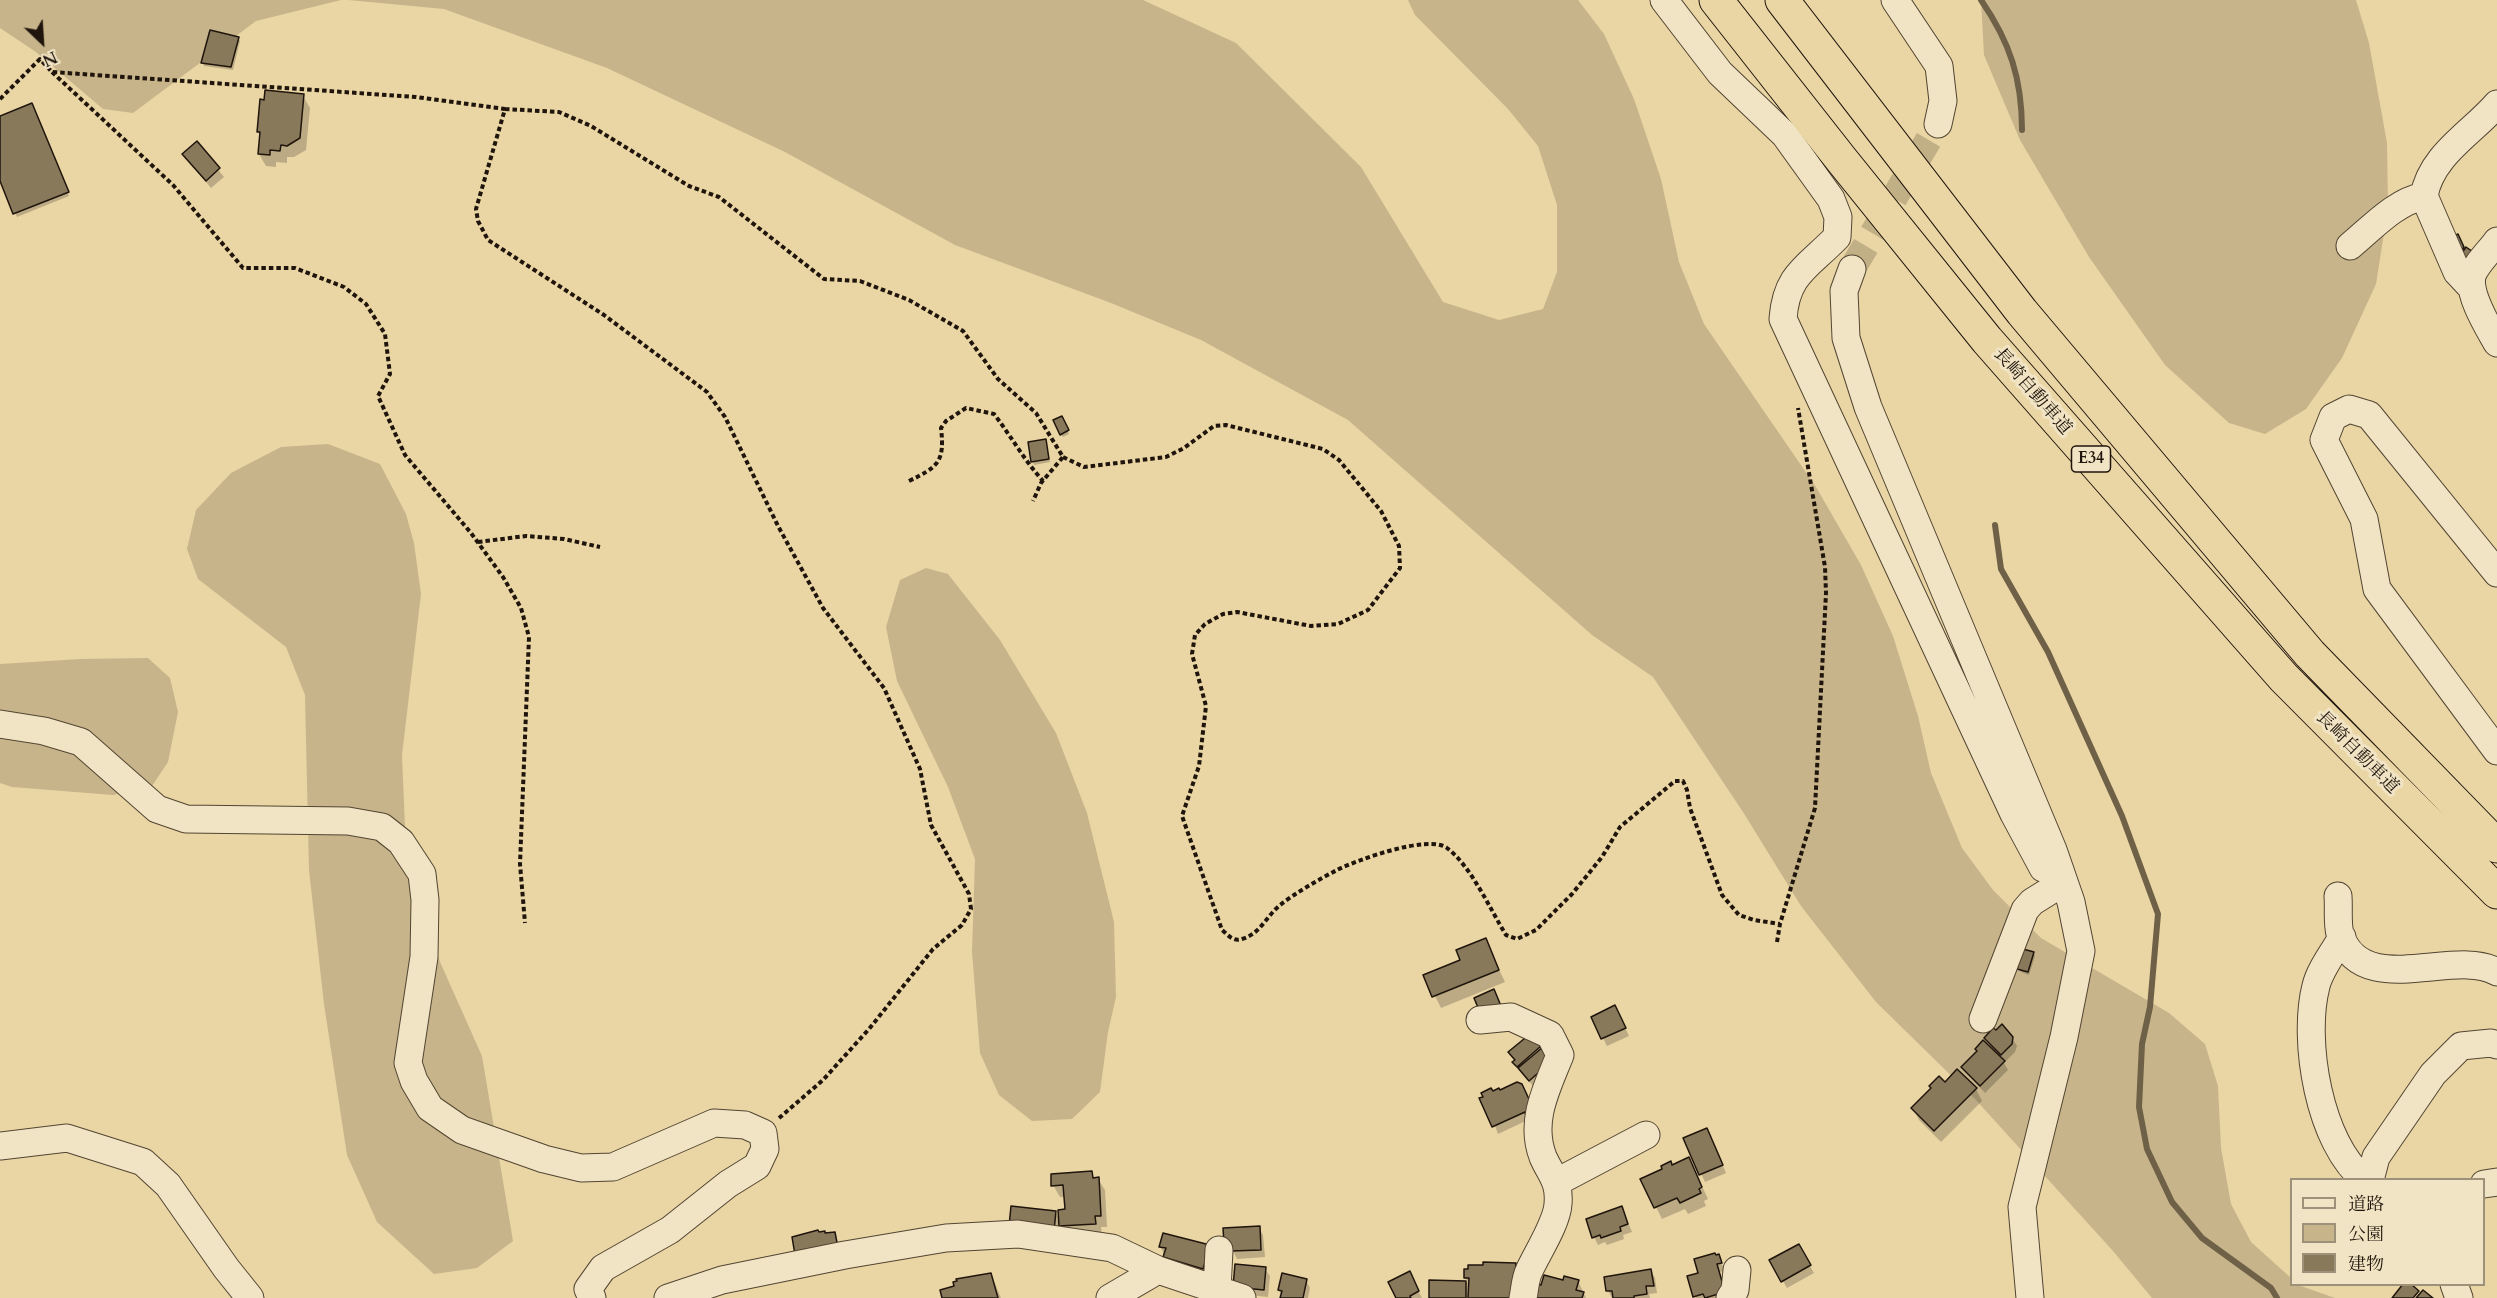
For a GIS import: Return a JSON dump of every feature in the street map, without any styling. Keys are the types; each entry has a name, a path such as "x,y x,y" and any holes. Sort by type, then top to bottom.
{"highway":[{"name":"長崎自動車道","path":"1716,0 1987,340 2284,678 2497,892"},
{"name":"長崎自動車道","path":"1782,0 2022,312 2302,645 2497,846"}],"street":[{"path":"1664,0 1720,72 1785,135 1831,199 1838,217 1837,237 1792,280 1784,301 1783,319 2014,814 2039,857 2071,902 2081,951 2064,1037 2022,1207 2030,1298"},
{"path":"1895,0 1939,66 1943,101 1938,124"},
{"path":"2497,104 2438,162 2426,184 2424,196 2457,272 2471,286 2482,316 2497,343"},
{"path":"2350,246 2396,207 2411,198 2424,196"},
{"path":"2471,286 2473,274 2497,241"},
{"path":"1852,268 1844,291 1846,338 1868,407 2058,886"},
{"path":"2497,573 2369,415 2349,409 2333,417 2324,440 2364,519 2377,589 2497,751"},
{"path":"0,724 44,731 81,742 157,809 186,819 348,821 381,827 401,842 422,874 425,900 424,957 408,1063 414,1081 430,1108 462,1130 544,1159 581,1168 613,1167 714,1123 745,1125 762,1133 765,1149 757,1166 728,1184 670,1230 603,1268 588,1289 592,1298"},
{"path":"1983,1019 2025,910 2032,902 2058,886"},
{"path":"2338,896 2342,937 2354,956 2374,965 2395,970 2475,964 2497,972"},
{"path":"2342,937 2316,984 2310,1023 2314,1070 2322,1109 2346,1162 2364,1178"},
{"path":"1480,1020 1511,1017 1550,1035 1560,1055 1538,1109 1539,1140 1543,1156 1557,1182 1558,1206 1528,1273 1523,1298"},
{"path":"2370,1178 2376,1157 2433,1074 2461,1046 2491,1043 2497,1045"},
{"path":"1557,1182 1646,1135"},
{"path":"0,1146 67,1138 143,1162 168,1185 226,1268 250,1298"},
{"path":"668,1298 722,1280 946,1238 1018,1234 1112,1248 1158,1270 1230,1294"},
{"path":"1219,1250 1230,1294"},
{"path":"1110,1298 1158,1270"},
{"path":"1730,1298 1735,1290 1737,1270"}],"path":[{"path":"0,99 40,59 173,185 243,268 296,268 345,287 366,304 385,334 390,374 378,396 405,455 478,542 521,608 529,637 520,864 525,923"},
{"path":"52,72 416,97 504,109 559,112 591,126 689,186 719,197 824,279 860,280 909,300 963,331 998,379 1036,413 1063,457 1084,467 1166,457 1184,448 1214,426 1226,425 1323,449 1339,460 1381,511 1399,546 1400,568 1385,590 1368,610 1338,624 1311,626 1237,612 1223,614 1205,624 1195,635 1192,654 1206,706 1199,766 1182,816 1222,930 1233,939 1241,940 1251,934 1266,923 1277,907 1336,870 1364,859 1424,843 1445,846 1465,867 1506,935 1516,939 1536,930 1572,894 1602,857 1620,827 1675,781 1683,781 1687,790 1690,808 1722,895 1739,915 1780,924"},
{"path":"504,109 476,209 478,221 488,240 604,315 707,392 724,417 778,526 824,608 884,688 920,770 931,825 969,894 971,909 962,925 933,949 869,1029 823,1080 762,1133"},
{"path":"1777,942 1780,924 1815,808 1826,593 1825,567 1797,401"},
{"path":"909,481 935,465 943,448 941,428 946,421 966,408 994,414 1018,445 1027,463 1043,481"},
{"path":"1033,501 1043,481 1063,457"},
{"path":"478,542 526,536 564,539 600,547"}],"green space":[{"path":"0,0 341,0 256,21 133,113 103,109 36,52 0,28"},
{"path":"348,0 1143,0 1236,43 1361,167 1443,302 1499,320 1543,309 1557,272 1557,205 1538,146 1508,109 1415,15 1408,0 1578,0 1604,34 1634,99 1661,179 1679,262 1704,324 1816,487 1861,565 1893,636 1918,716 1931,773 1962,848 1993,890 2041,938 2169,1013 2205,1044 2218,1086 2221,1148 2231,1204 2251,1242 2290,1277 2290,1286 2301,1286 2335,1298 2152,1298 2113,1251 1975,1099 1876,1002 1801,906 1743,812 1653,677 1592,635 1348,420 1201,340 1111,303 955,245 785,152 607,68 444,9"},
{"path":"1981,0 2356,0 2369,43 2387,143 2388,208 2376,284 2342,358 2306,409 2265,434 2229,423 2165,365 2089,257 2020,140 1984,55"},
{"path":"328,444 380,464 406,514 414,543 421,594 402,755 405,827 420,896 440,962 482,1056 513,1241 477,1268 434,1274 377,1222 347,1155 324,1004 309,870 305,695 286,647 198,579 187,549 196,510 231,473 281,447"},
{"path":"926,568 948,574 1000,640 1056,733 1087,813 1114,922 1116,997 1108,1032 1100,1092 1072,1119 1032,1121 999,1095 980,1053 972,952 975,859 948,787 897,681 886,627 900,580"},
{"path":"148,658 170,678 178,712 168,762 152,786 113,795 12,787 0,783 0,664"}],"building":[{"path":"210,30 239,37 231,67 201,63"},
{"path":"265,90 304,94 300,138 287,146 281,145 280,151 270,150 270,155 258,154 260,99 264,100"},
{"path":"32,103 69,192 13,214 0,181 0,116"},
{"path":"197,141 220,168 206,181 182,154"},
{"path":"2458,234 2464,247 2457,257 2448,239"},
{"path":"2466,247 2476,254 2467,267 2457,260"},
{"path":"1062,416 1069,430 1060,435 1053,420"},
{"path":"1046,439 1049,459 1031,462 1028,442"},
{"path":"1486,938 1499,970 1432,997 1423,975 1460,960 1456,950"},
{"path":"2023,949 2034,952 2028,972 2017,969"},
{"path":"1494,989 1501,1006 1481,1015 1474,998"},
{"path":"1615,1005 1626,1028 1601,1039 1591,1017"},
{"path":"2002,1024 2013,1037 2012,1044 2001,1055 1984,1038 1993,1028 1996,1030"},
{"path":"1530,1034 1541,1046 1517,1067 1512,1062 1515,1060 1508,1052"},
{"path":"1983,1040 2005,1061 1980,1086 1961,1067 1977,1051 1975,1049"},
{"path":"1543,1047 1553,1060 1529,1081 1518,1068"},
{"path":"1957,1069 1977,1088 1934,1131 1911,1108 1931,1088 1929,1086 1939,1076 1945,1082"},
{"path":"1517,1082 1522,1084 1535,1112 1526,1116 1525,1112 1492,1127 1479,1098 1483,1097 1481,1093 1491,1088 1493,1091 1499,1088 1500,1090"},
{"path":"1707,1128 1723,1165 1699,1175 1683,1138"},
{"path":"1689,1157 1702,1187 1699,1189 1701,1193 1680,1203 1677,1198 1654,1208 1640,1179 1662,1169 1661,1166 1671,1161 1672,1165"},
{"path":"1092,1171 1093,1178 1099,1177 1101,1216 1095,1216 1096,1224 1059,1226 1058,1210 1065,1209 1063,1185 1051,1186 1051,1174"},
{"path":"1011,1206 1056,1211 1054,1231 1009,1226"},
{"path":"1622,1206 1628,1224 1620,1227 1621,1231 1601,1238 1600,1235 1592,1238 1586,1219"},
{"path":"1260,1226 1261,1250 1231,1251 1224,1244 1223,1228"},
{"path":"818,1230 819,1232 825,1231 825,1233 835,1232 838,1248 795,1255 792,1237"},
{"path":"1163,1233 1210,1245 1203,1269 1163,1257 1166,1248 1159,1247"},
{"path":"1799,1244 1811,1265 1781,1282 1769,1260"},
{"path":"1719,1254 1722,1263 1717,1264 1725,1292 1705,1298 1703,1294 1693,1297 1687,1276 1698,1273 1694,1259"},
{"path":"1483,1262 1516,1263 1513,1298 1468,1298 1469,1278 1464,1278 1464,1269 1468,1269 1468,1265 1483,1265"},
{"path":"1235,1264 1266,1267 1264,1290 1233,1287"},
{"path":"1651,1269 1654,1286 1646,1286 1647,1294 1634,1296 1634,1298 1613,1298 1612,1291 1606,1291 1604,1277"},
{"path":"1410,1271 1419,1291 1410,1296 1411,1298 1396,1298 1388,1282"},
{"path":"991,1273 998,1298 942,1298 940,1290 954,1286 953,1282 957,1281 956,1279"},
{"path":"1282,1273 1307,1279 1303,1298 1280,1298 1282,1291 1278,1290"},
{"path":"1544,1275 1563,1280 1564,1276 1579,1280 1576,1290 1584,1292 1582,1298 1533,1298 1537,1284 1541,1285"},
{"path":"1429,1280 1466,1281 1466,1298 1429,1298"},
{"path":"2401,1286 2413,1286 2419,1291 2413,1298 2392,1298"},
{"path":"2423,1290 2433,1298 2416,1298"}],"waterway":[{"path":"1981,0 2007,46 2020,94 2022,130"},
{"path":"1995,525 2001,569 2048,652 2122,816 2158,914 2150,1007 2142,1044 2139,1107 2147,1149 2172,1202 2202,1238 2271,1288 2277,1298"}],"tunnel":[{"path":"1852,269 1938,124"}]}
